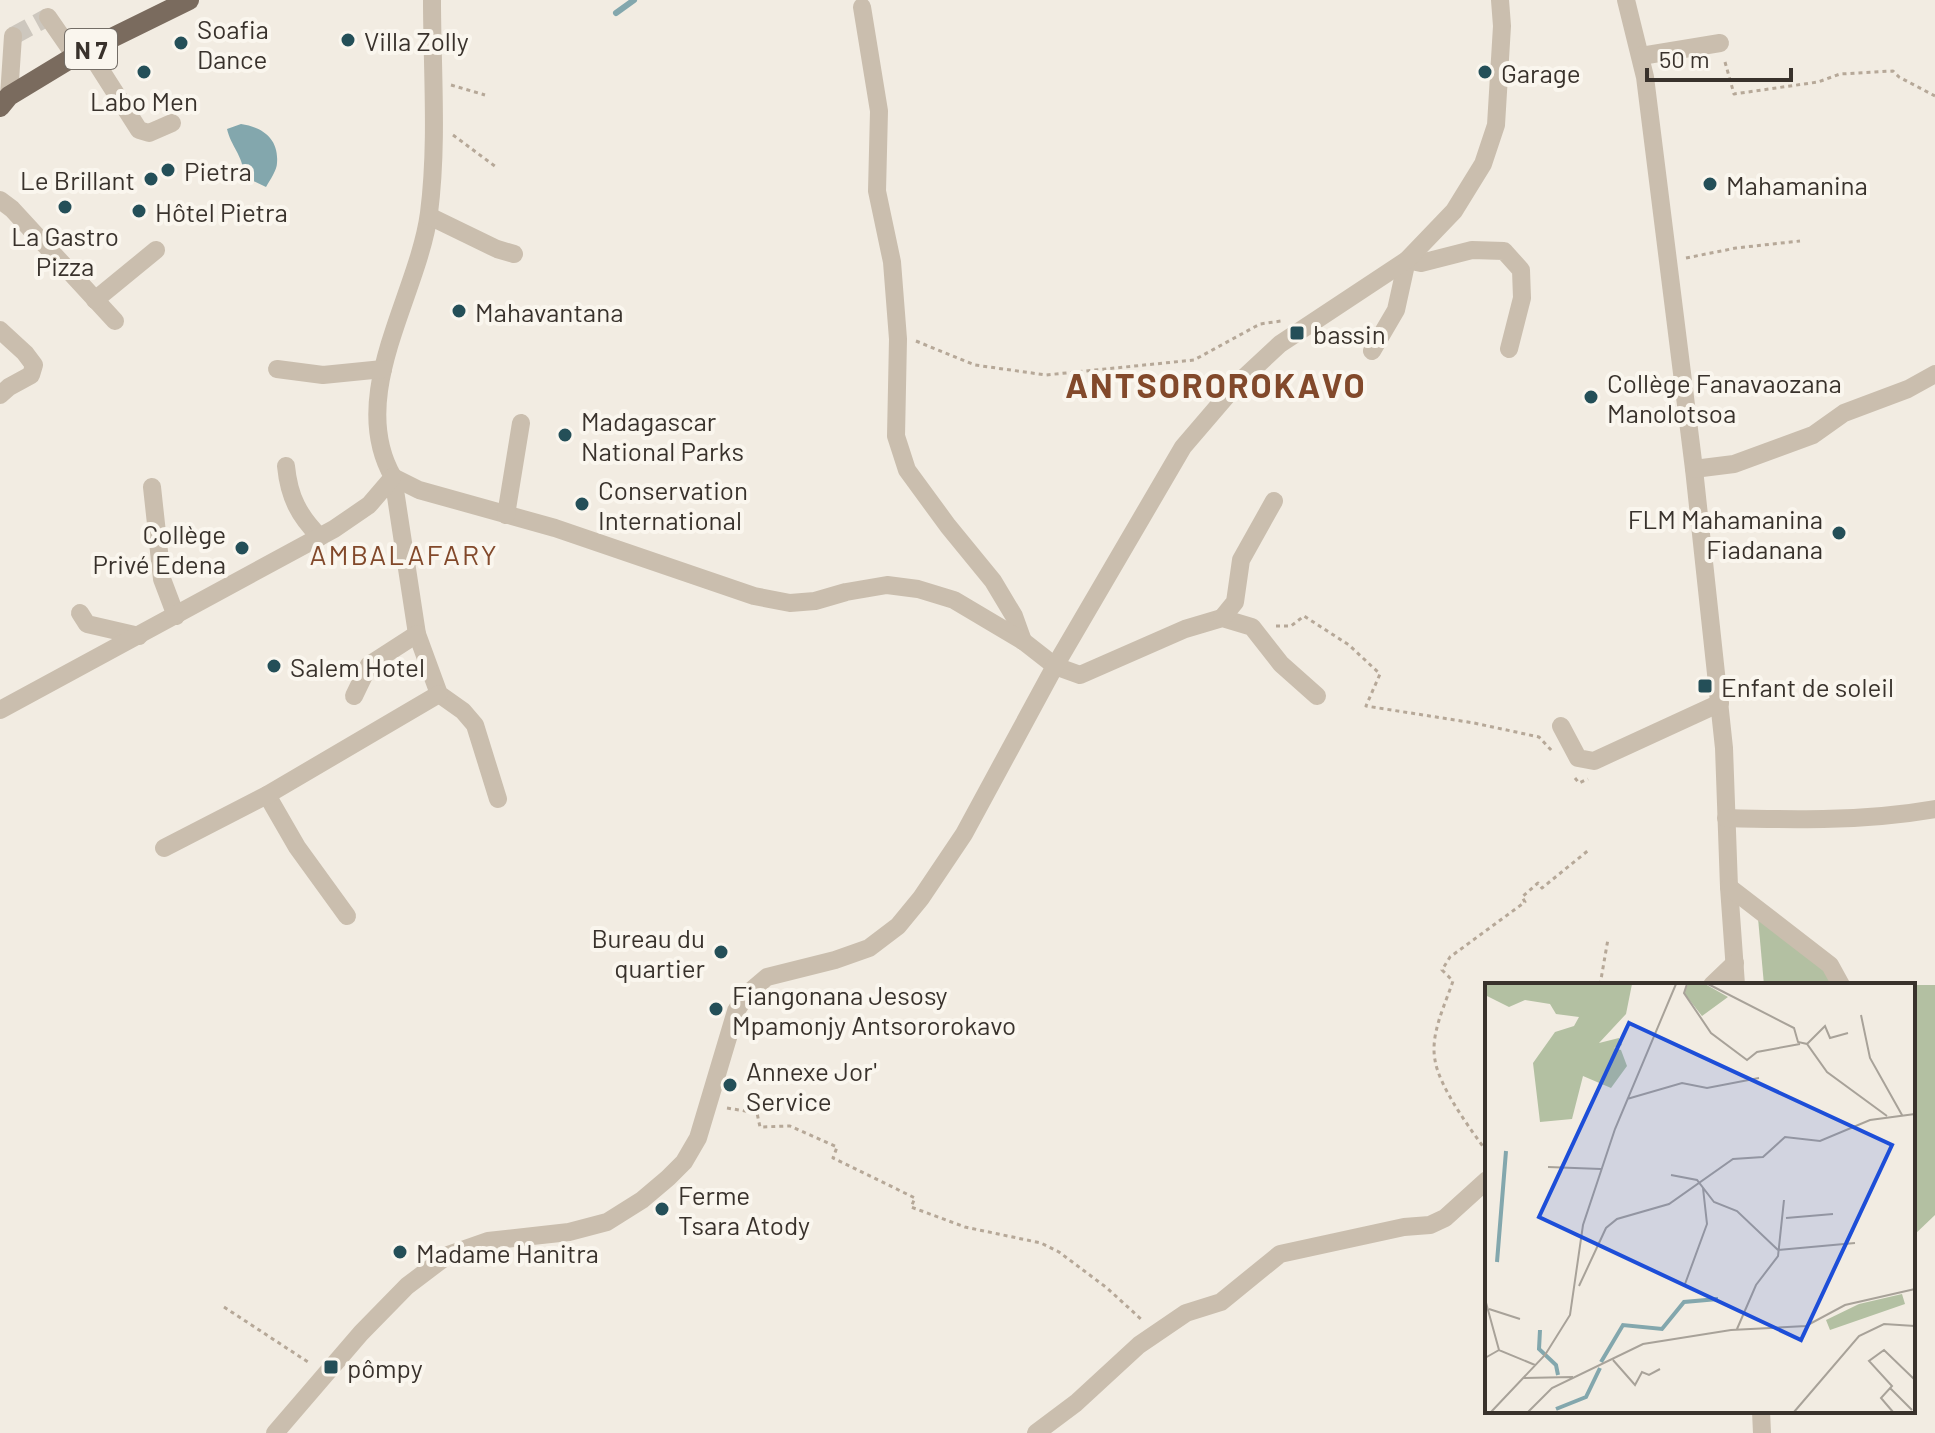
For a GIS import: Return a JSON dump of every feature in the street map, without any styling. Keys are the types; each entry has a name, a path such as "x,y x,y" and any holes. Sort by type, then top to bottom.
{"main road":[{"name":"N 7","path":"5,102 82,53 189,0"}],"street":[{"path":"432,0 433,124 429,216 383,369 377,399 378,436 384,462 393,477 417,634 439,694 463,711 475,725 498,799"},
{"path":"275,1433 407,1286 448,1255 488,1241 569,1232 607,1222 642,1200 684,1162 698,1138 736,1011 747,994 767,977 869,948 898,926 964,834 1055,666 1183,447 1237,384 1280,344 1407,260 1454,211 1483,164 1496,125 1502,26 1500,0"},
{"path":"1626,0 1641,56 1694,469 1720,703 1736,983"},
{"path":"862,7 879,111 877,191 892,262 898,339 896,436 907,470 993,581 1014,616 1023,641"},
{"path":"48,17 82,53 139,130 149,133 172,123"},
{"path":"5,102 13,36"},
{"path":"1641,56 1720,43"},
{"path":"0,200 12,209 115,321"},
{"path":"429,216 514,254"},
{"path":"95,300 156,250"},
{"path":"1407,260 1421,263 1472,250 1504,251 1521,270 1522,298 1509,349"},
{"path":"1372,351 1396,310 1407,260"},
{"path":"0,330 34,365 31,375 0,395"},
{"path":"277,369 323,375 383,369"},
{"path":"1694,469 1734,464 1813,435 1844,413 1908,389 1935,374"},
{"path":"506,515 521,423"},
{"path":"286,466 288,491 302,519 320,537"},
{"path":"393,477 419,490 555,528 754,596 790,603 815,601 887,585 918,589 954,600 1023,641 1055,666 1080,675 1185,629 1222,618 1252,627 1281,664 1317,696"},
{"path":"0,710 320,537 369,505 393,477"},
{"path":"152,487 162,579 176,616"},
{"path":"1222,618 1235,602 1241,560 1274,501"},
{"path":"80,613 87,624 139,636"},
{"path":"354,696 369,665 417,634"},
{"path":"164,848 267,795 439,694"},
{"path":"1561,726 1578,758 1594,761 1720,703"},
{"path":"267,795 297,847 347,916"},
{"path":"1726,818 1793,820 1896,816 1935,809"},
{"path":"1729,887 1830,965 1840,983"},
{"path":"1714,983 1735,963"},
{"path":"1036,1433 1076,1403 1139,1345 1186,1313 1221,1302 1280,1254 1404,1227 1430,1225 1445,1218 1485,1182"},
{"path":"1761,1413 1762,1433"}],"path":[{"path":"1720,43 1734,94 1818,82 1840,74 1893,71 1935,96"},
{"path":"432,75 485,95"},
{"path":"433,124 441,126 496,167"},
{"path":"1667,261 1736,248 1800,241"},
{"path":"898,339 918,341 975,365 1046,375 1194,360 1260,324 1316,320"},
{"path":"1252,627 1291,626 1304,616 1349,645 1380,674 1366,706 1539,737 1559,760"},
{"path":"1569,771 1579,783 1594,776"},
{"path":"1485,1149 1451,1098 1435,1060 1438,1025 1453,981 1442,970 1450,957 1525,902 1522,897 1538,883 1542,888 1590,849"},
{"path":"1600,983 1608,939"},
{"path":"707,1105 757,1113 760,1127 790,1126 837,1147 833,1158 915,1198 911,1207 965,1227 1041,1243 1059,1252 1107,1288 1156,1333"},
{"path":"224,1307 325,1374"}],"green space":[{"path":"1758,918 1827,971 1833,983 1764,983"},
{"path":"1915,985 1935,985 1935,1215 1915,1234"}],"water":[{"path":"241,124 268,135 275,147 277,166 266,187 243,176 242,164 227,129"}],"waterway":[{"path":"616,13 634,0"}],"tunnel":[{"path":"13,36 48,17"}],"place":[{"name":"Villa Zolly","path":"348,40"},
{"name":"Soafia Dance","path":"181,43"},
{"name":"Labo Men","path":"144,72"},
{"name":"Garage","path":"1485,72"},
{"name":"Pietra","path":"168,170"},
{"name":"Le Brillant","path":"151,179"},
{"name":"Mahamanina","path":"1710,184"},
{"name":"La Gastro Pizza","path":"65,207"},
{"name":"Hôtel Pietra","path":"139,211"},
{"name":"Mahavantana","path":"459,311"},
{"name":"bassin","path":"1297,333"},
{"name":"Collège Fanavaozana Manolotsoa","path":"1591,397"},
{"name":"Madagascar National Parks","path":"565,435"},
{"name":"Conservation International","path":"582,504"},
{"name":"FLM Mahamanina Fiadanana","path":"1839,533"},
{"name":"Collège Privé Edena","path":"242,548"},
{"name":"Salem Hotel","path":"274,666"},
{"name":"Enfant de soleil","path":"1705,686"},
{"name":"Bureau du quartier","path":"721,952"},
{"name":"Fiangonana Jesosy Mpamonjy Antsororokavo","path":"716,1009"},
{"name":"Annexe Jor' Service","path":"730,1085"},
{"name":"Ferme Tsara Atody","path":"662,1209"},
{"name":"Madame Hanitra","path":"400,1252"},
{"name":"pômpy","path":"331,1367"}],"district":[{"name":"ANTSOROROKAVO","path":"1216,384"},
{"name":"AMBALAFARY","path":"404,554"}]}
